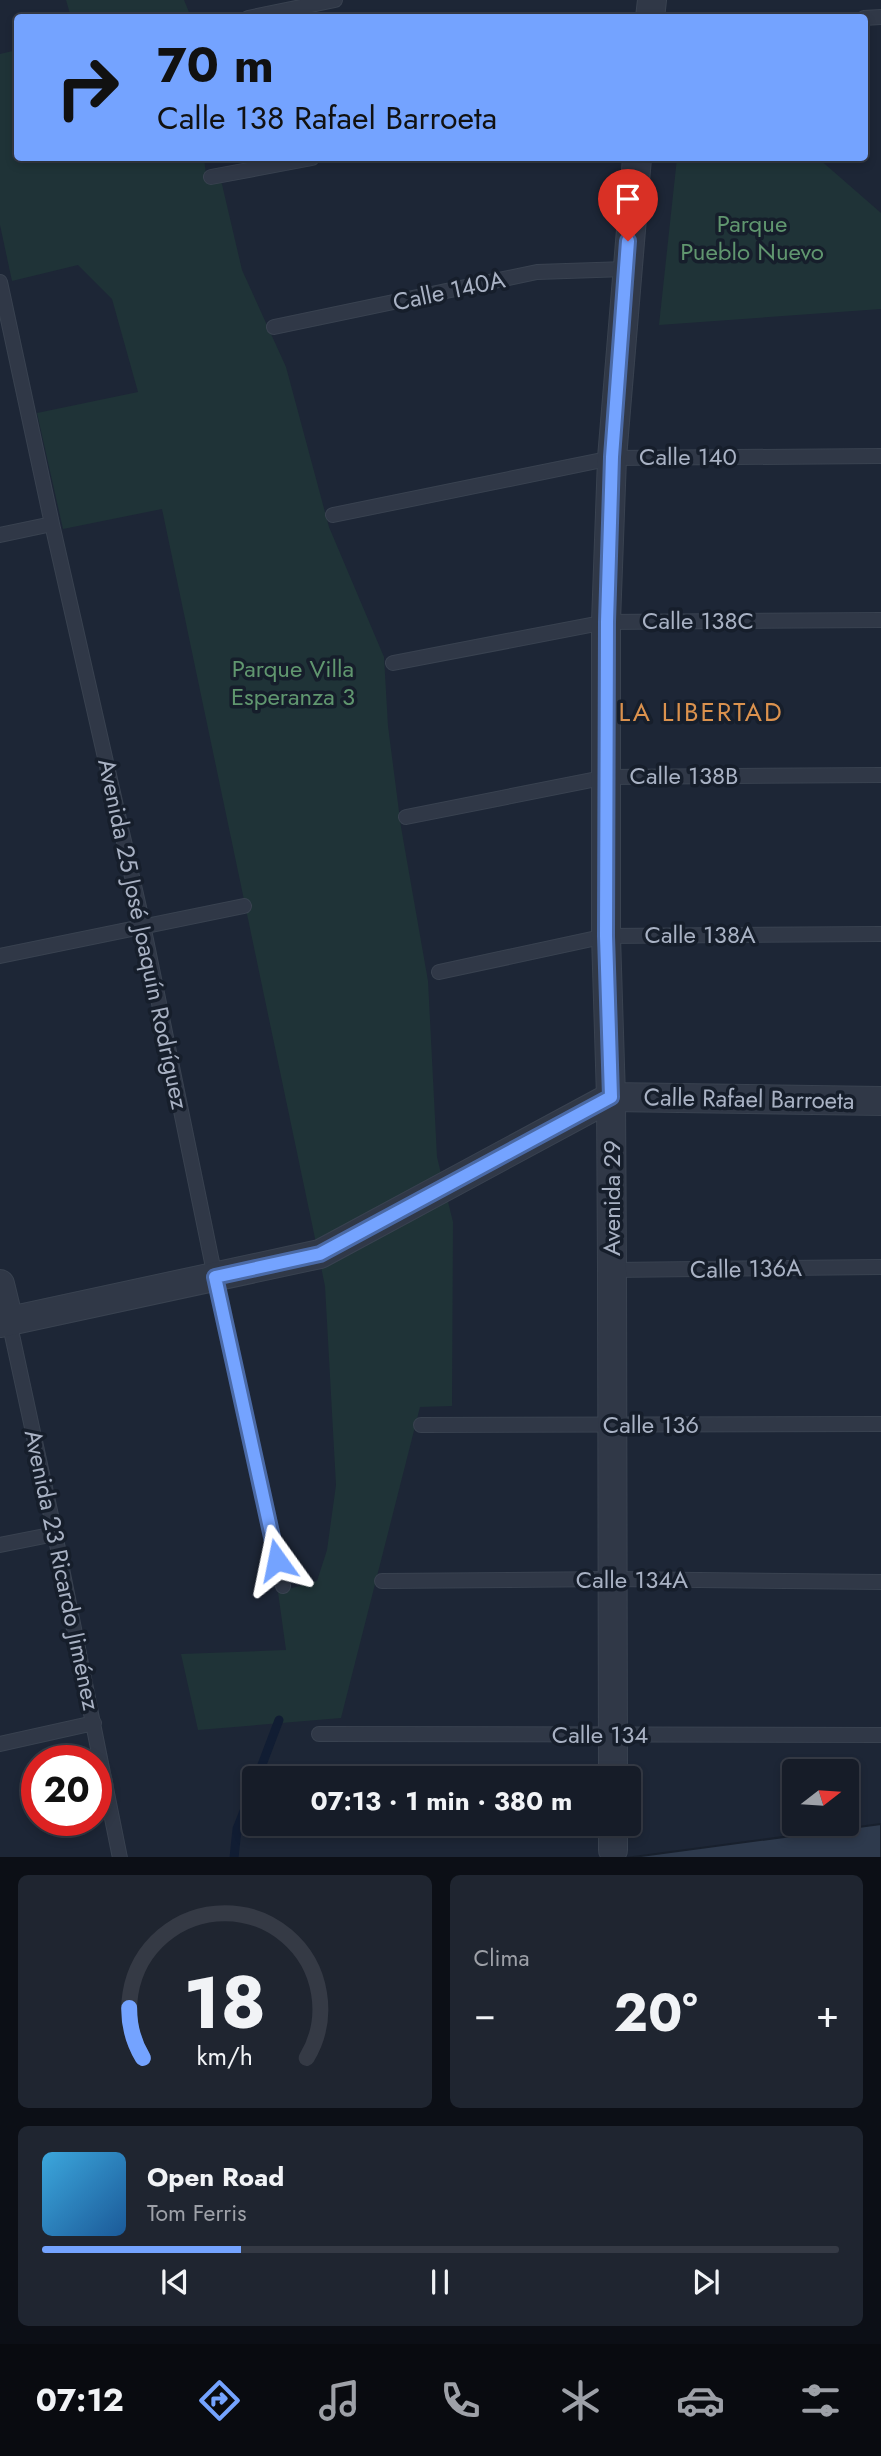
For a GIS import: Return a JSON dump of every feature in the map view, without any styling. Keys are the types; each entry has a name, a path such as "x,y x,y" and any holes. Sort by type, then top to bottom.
{"street":[{"name":"Avenida 29","path":"613,1766 611,1097 606,936 607,622 612,457 637,161"},
{"name":"Calle Rafael Barroeta","path":"4,1322 320,1254 611,1097 881,1101"},
{"name":"Avenida 23 Ricardo Jiménez","path":"0,1284 4,1322"}],"lane":[{"path":"267,14 335,0"},
{"path":"211,177 296,161"},
{"name":"Calle 140A","path":"274,327 537,272 626,269"},
{"name":"Avenida 25 José Joaquín Rodríguez","path":"0,282 51,524 143,925 215,1277 283,1586"},
{"name":"Calle 140","path":"333,515 612,457 881,456"},
{"path":"0,535 51,524"},
{"name":"Calle 138C","path":"393,663 607,622 881,620"},
{"name":"Calle 138B","path":"406,817 607,777 881,775"},
{"path":"0,956 244,906"},
{"name":"Calle 138A","path":"439,972 606,936 881,934"},
{"name":"Calle 136A","path":"612,1270 880,1267"},
{"name":"Avenida 23 Ricardo Jiménez","path":"4,1322 55,1534 120,1857"},
{"name":"Calle 136","path":"421,1425 881,1424"},
{"path":"0,1545 55,1534"},
{"name":"Calle 134A","path":"382,1581 612,1579 881,1582"},
{"path":"0,1744 94,1723"},
{"name":"Calle 134","path":"319,1734 881,1735"}],"green space":[{"path":"66,0 184,0 190,14 70,14"},
{"name":"Parque Villa Esperanza 3","path":"14,51 14,161 204,161 207,183 221,180 242,270 286,367 329,527 384,657 388,726 401,827 428,981 437,1157 453,1222 452,1406 420,1407 341,1718 198,1730 181,1654 286,1650 278,1592 317,1581 327,1550 336,1485 325,1286 162,509 63,529 37,413 138,392 112,299 78,265 12,281 0,225 0,54"},
{"name":"Parque Pueblo Nuevo","path":"677,161 821,161 881,213 881,309 659,325"}],"building":[{"path":"881,1824 881,1857 634,1857 791,1836 859,1836 859,1827"}],"waterway":[{"path":"262,1766 279,1720"},
{"path":"234,1857 237,1829 242,1816"}],"district":[{"name":"LA LIBERTAD","path":"701,712"}],"route":[{"path":"277,1560 215,1277 320,1254 611,1097 606,936 607,622 612,457 628,241"}]}
